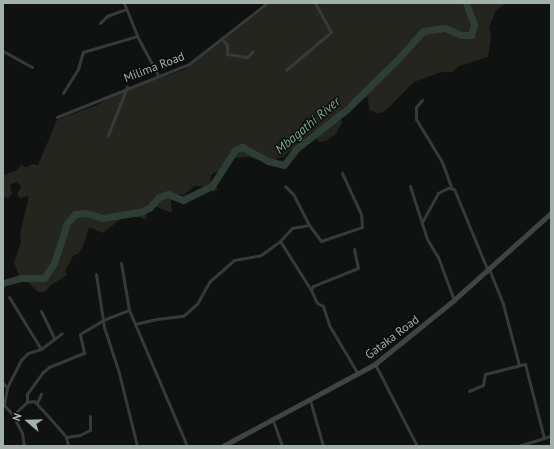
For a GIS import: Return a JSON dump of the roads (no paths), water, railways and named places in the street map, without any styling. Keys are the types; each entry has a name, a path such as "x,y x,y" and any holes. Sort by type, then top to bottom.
{"street":[{"path":"124,3 137,36 158,75"},
{"name":"Milima Road","path":"57,117 127,87 189,64 267,3"},
{"path":"286,70 330,33 330,30 315,3"},
{"path":"100,23 107,16 126,9"},
{"path":"63,93 78,69 83,52 137,36"},
{"path":"222,39 227,45 227,54 247,57 253,51"},
{"path":"3,51 32,66"},
{"path":"108,135 127,87"},
{"path":"422,100 416,107 416,119 442,162 451,188 457,191 503,304 519,365 525,364"},
{"path":"285,186 293,194 309,224 321,241 362,227 362,214 342,173"},
{"path":"410,186 422,222 454,300"},
{"path":"422,222 438,193 451,188"},
{"name":"Gataka Road","path":"223,446 272,418 310,400 375,364 489,270 551,213"},
{"path":"135,324 157,318 183,316 197,304 210,281 234,260 260,255 280,241 292,228 309,224"},
{"path":"280,241 311,290 317,303 323,306 329,325 358,374"},
{"path":"311,290 313,286 359,268 354,249"},
{"path":"121,263 129,310 187,446"},
{"path":"96,274 102,320 137,446"},
{"path":"8,297 41,349"},
{"path":"27,402 27,394 46,369 84,353 79,335 102,320 129,310"},
{"path":"41,311 54,338"},
{"path":"18,446 23,444 22,433 13,415 4,405 7,388 21,360 28,353 41,349 54,338 62,334"},
{"path":"375,364 417,446"},
{"path":"469,391 483,385 485,374 525,364"},
{"path":"525,364 544,438"},
{"path":"3,383 7,388"},
{"path":"41,394 36,402 66,437 68,446"},
{"path":"310,400 323,446"},
{"path":"13,415 27,402 34,401 42,409"},
{"path":"66,437 80,435 90,430 90,416"},
{"path":"272,418 282,446"},
{"path":"518,446 551,436"}],"waterway":[{"name":"Mbagathi River","path":"3,283 20,278 44,278 54,263 67,223 75,214 86,213 102,218 140,212 149,208 159,197 168,194 183,200 212,186 235,150 242,147 268,161 284,165 296,149 347,109 397,60 423,31 445,28 461,35 471,35 474,24 466,3"}]}
